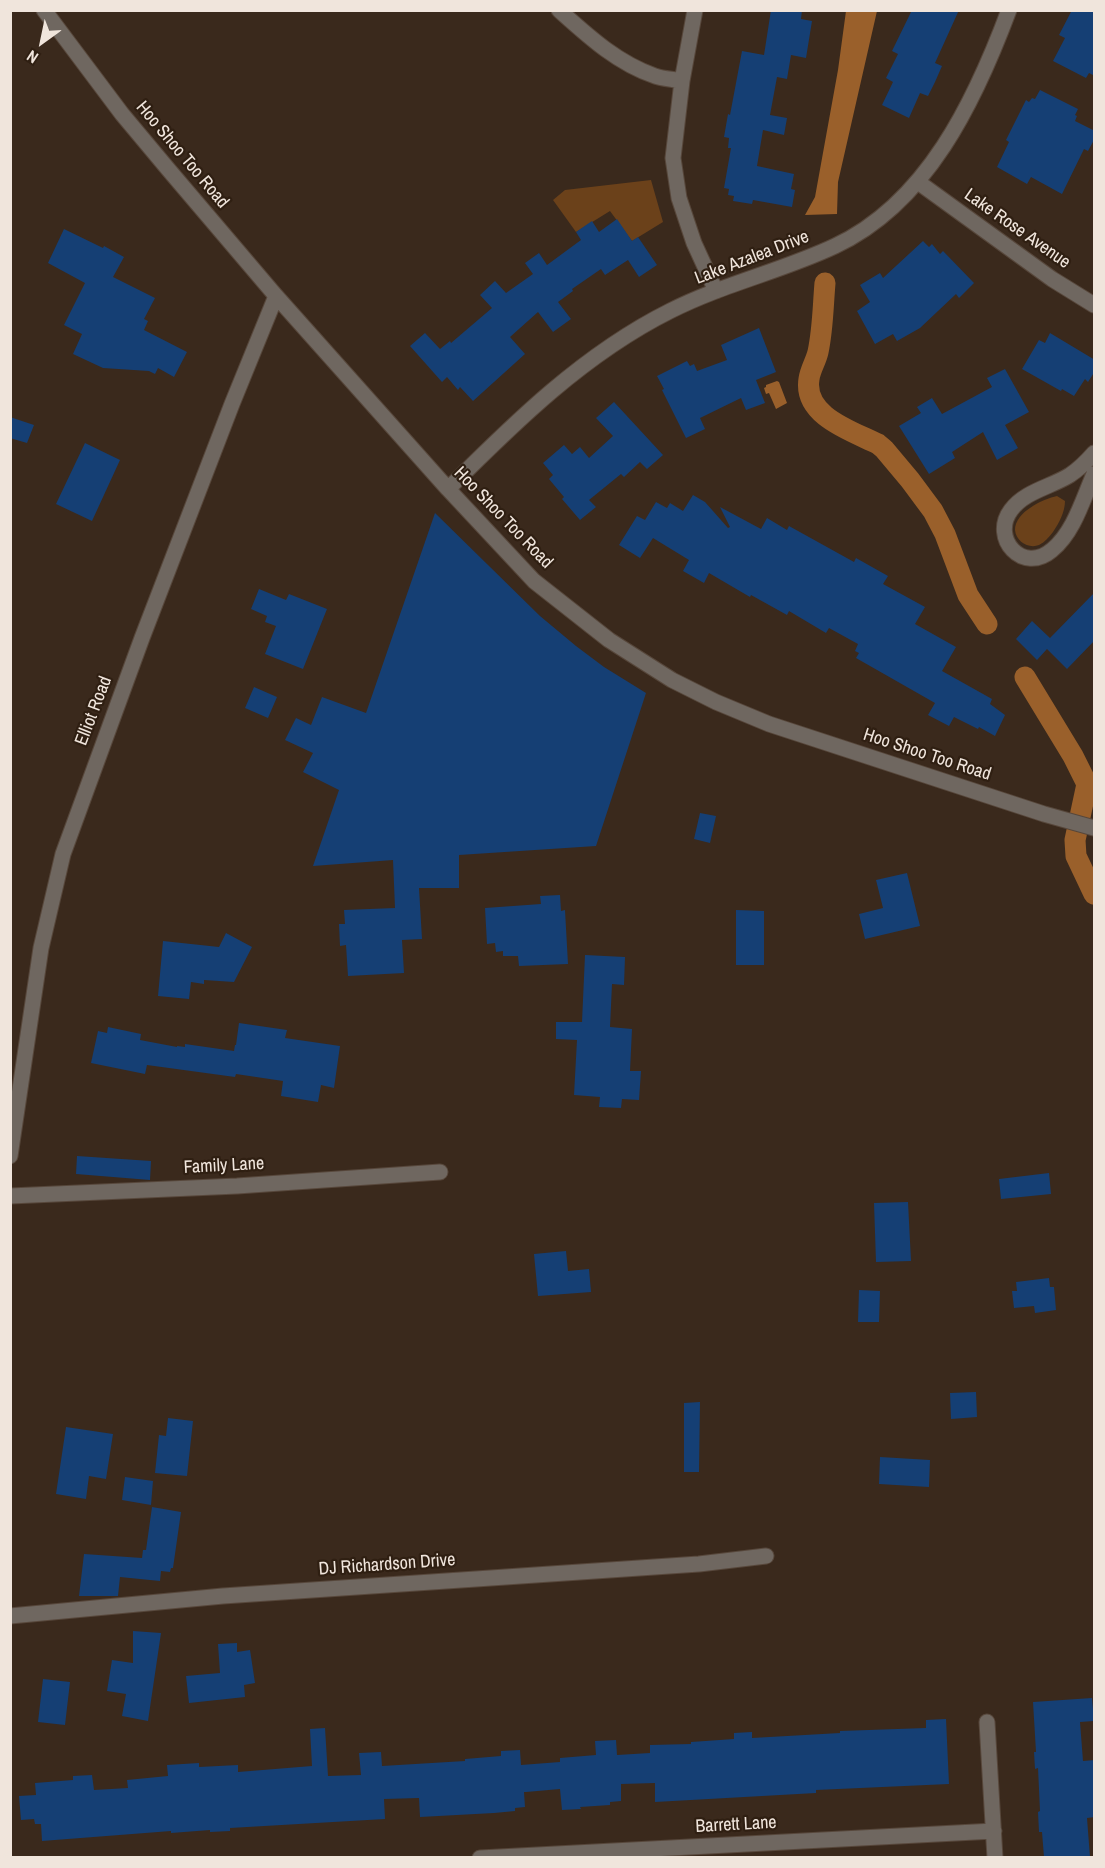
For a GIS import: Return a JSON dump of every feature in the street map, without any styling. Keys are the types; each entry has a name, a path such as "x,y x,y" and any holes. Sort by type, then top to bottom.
{"street":[{"name":"Hoo Shoo Too Road","path":"44,10 122,114 276,296 448,489 534,581 609,640 672,681 769,724 1093,828"},
{"path":"559,10 621,60 656,76 682,81"},
{"path":"695,10 682,81 673,158 679,198 694,243 716,291"},
{"name":"Lake Azalea Drive","path":"448,489 499,438 575,373 626,336 671,310 716,291 791,265 847,240 898,204 918,182 949,137 987,68 1009,10"},
{"name":"Lake Rose Avenue","path":"918,182 1052,279 1095,305"},
{"name":"Elliot Road","path":"10,1156 41,948 63,854 223,426 276,296"},
{"path":"1095,453 1070,475 1017,502 1009,511 1005,527 1007,543 1012,551 1030,559 1050,552 1060,543 1095,474"},
{"name":"Family Lane","path":"10,1196 226,1186 440,1172"},
{"name":"DJ Richardson Drive","path":"10,1616 224,1596 699,1564 766,1556"},
{"path":"987,1722 995,1857"},
{"name":"Barrett Lane","path":"480,1857 994,1831"}],"shaded area":[{"path":"846,11 877,11 838,182 837,214 805,215 815,197 838,70"},
{"path":"651,180 663,222 632,241 610,211 576,232 553,200 565,190"},
{"path":"777,381 787,403 776,409 769,393 766,394 764,388"},
{"path":"1057,496 1065,501 1065,505 1051,534 1035,546 1020,541 1015,530 1020,518 1031,507"}],"building":[{"path":"771,10 802,10 801,19 812,21 806,58 791,55 787,79 777,77 770,115 787,118 784,135 763,130 757,166 794,174 791,189 795,190 792,207 753,200 752,204 733,201 734,196 728,195 729,189 724,188 731,148 728,148 729,138 724,137 742,51 764,55"},
{"path":"912,10 959,10 935,63 942,66 935,82 928,96 920,93 909,118 882,105 893,82 886,78 898,54 892,51"},
{"path":"1072,10 1095,10 1095,76 1089,73 1086,78 1053,61 1065,38 1059,35"},
{"path":"1040,90 1078,109 1075,121 1095,131 1095,138 1088,151 1084,149 1062,194 1031,177 1027,184 997,167 1009,142 1006,140 1026,100 1029,102 1032,98 1035,99"},
{"path":"617,219 632,241 638,237 657,265 639,277 628,260 605,275 601,269 558,302 571,319 553,332 538,312 510,337 525,354 473,401 460,387 458,390 447,377 442,382 410,346 425,333 440,349 450,341 451,343 492,308 480,295 495,281 506,293 533,274 525,263 539,253 547,265 581,240 576,232 592,221 599,232"},
{"path":"64,229 124,257 113,277 155,298 144,319 148,321 144,330 187,352 174,377 158,368 155,374 149,371 103,368 73,354 82,334 64,325 85,283 48,263"},
{"path":"923,241 929,247 932,244 940,254 943,251 974,283 959,298 956,294 920,328 897,341 893,334 875,344 857,311 870,302 860,285 880,273 883,278"},
{"path":"759,328 776,372 756,380 765,403 746,410 741,398 700,418 705,429 686,438 657,376 687,361 690,366 694,364 697,371 727,360 721,345"},
{"path":"1050,333 1095,360 1095,371 1088,382 1085,379 1074,396 1022,369 1039,340 1045,343"},
{"path":"1005,369 1029,412 1005,425 1018,448 997,460 983,432 952,452 955,458 929,474 899,426 921,413 917,407 932,398 942,414 992,387 987,378"},
{"path":"614,402 663,455 647,469 640,462 624,477 621,474 589,500 596,507 580,520 549,479 553,475 543,463 564,445 572,454 580,447 589,458 613,436 596,418"},
{"path":"10,417 34,425 27,443 10,438"},
{"path":"85,443 120,460 92,521 56,504"},
{"path":"693,495 705,502 728,528 730,527 720,507 761,529 767,518 787,530 789,526 854,562 856,558 888,576 883,584 925,607 915,624 956,647 942,671 992,699 990,704 1005,715 995,736 954,717 949,726 928,715 935,703 856,658 859,653 855,651 858,644 829,628 826,633 789,611 787,615 709,573 704,583 683,571 689,560 653,538 640,558 619,545 637,516 645,520 656,502 667,508 670,503 683,511"},
{"path":"435,513 540,616 604,667 646,693 596,846 459,855 459,888 419,888 422,939 402,940 404,973 348,976 346,945 340,946 339,924 345,924 344,910 395,908 393,860 313,866 339,790 303,772 313,753 285,740 296,718 311,725 322,697 366,713"},
{"path":"259,589 286,600 289,594 327,609 303,669 265,654 276,626 265,622 267,616 251,609"},
{"path":"1095,592 1095,640 1067,669 1047,649 1037,660 1016,639 1032,621 1050,638"},
{"path":"254,687 277,697 268,718 245,708"},
{"path":"700,813 716,816 710,843 694,839"},
{"path":"907,873 920,926 865,939 859,914 883,908 876,880"},
{"path":"560,895 561,911 565,910 568,964 519,966 518,956 503,956 503,951 496,952 495,943 487,944 485,908 541,904 540,896"},
{"path":"736,910 764,911 764,965 736,965"},
{"path":"226,933 252,947 234,982 204,980 204,984 191,982 189,999 158,996 163,941 219,947"},
{"path":"585,955 625,957 624,985 612,984 610,1027 632,1029 630,1071 641,1071 639,1100 622,1099 621,1108 599,1107 600,1097 574,1095 577,1040 556,1039 556,1022 582,1022"},
{"path":"239,1023 287,1030 285,1038 340,1046 334,1088 321,1085 318,1102 281,1096 283,1081 147,1065 145,1074 91,1063 98,1031 107,1033 108,1027 141,1034 140,1040 177,1047 185,1047 185,1044 234,1051"},
{"path":"77,1156 151,1161 150,1180 76,1174"},
{"path":"1049,1173 1051,1194 1001,1199 999,1179"},
{"path":"908,1202 911,1261 876,1262 874,1203"},
{"path":"566,1251 568,1271 589,1269 591,1292 538,1296 534,1254"},
{"path":"1049,1278 1050,1287 1054,1287 1056,1310 1035,1313 1034,1306 1014,1308 1012,1291 1017,1291 1016,1282"},
{"path":"859,1290 880,1291 879,1322 858,1322"},
{"path":"976,1392 977,1417 951,1419 950,1393"},
{"path":"700,1402 699,1472 684,1472 684,1403"},
{"path":"168,1418 193,1421 187,1476 155,1473 159,1435 166,1436"},
{"path":"66,1427 113,1434 106,1479 89,1476 86,1499 56,1494"},
{"path":"880,1457 930,1460 929,1487 879,1484"},
{"path":"125,1477 153,1481 151,1505 122,1500"},
{"path":"152,1507 181,1512 173,1568 170,1572 161,1571 160,1581 120,1577 118,1596 79,1596 84,1554 142,1558 143,1550 146,1550"},
{"path":"133,1631 161,1633 148,1721 122,1716 126,1694 107,1691 112,1660 133,1663"},
{"path":"237,1643 237,1652 250,1650 255,1683 244,1685 245,1697 189,1703 186,1676 220,1673 218,1644"},
{"path":"43,1679 70,1682 65,1725 38,1722"},
{"path":"1092,1698 1094,1721 1080,1722 1083,1761 1095,1760 1095,1817 1087,1818 1090,1857 1044,1857 1042,1832 1039,1832 1038,1812 1040,1811 1038,1768 1035,1769 1033,1702"},
{"path":"946,1719 949,1784 816,1790 816,1793 655,1802 655,1783 621,1784 621,1801 610,1802 610,1805 580,1807 581,1809 562,1810 560,1789 524,1792 525,1807 515,1808 515,1811 494,1813 420,1817 419,1798 384,1799 385,1819 230,1828 230,1831 171,1833 171,1831 42,1841 41,1824 35,1824 34,1819 21,1820 19,1796 36,1795 35,1783 73,1780 73,1776 92,1775 94,1790 128,1788 127,1780 168,1776 167,1765 199,1763 199,1767 238,1765 238,1772 312,1766 310,1729 325,1728 328,1776 361,1775 359,1753 381,1752 382,1766 465,1761 465,1759 501,1756 501,1751 520,1750 521,1765 560,1762 560,1758 596,1755 595,1741 616,1740 617,1755 650,1753 650,1745 691,1744 691,1742 734,1739 734,1733 752,1732 752,1738 840,1733 840,1731 926,1728 926,1720"}],"waterway":[{"path":"825,283 820,343 809,379 809,392 814,403 832,421 878,444 910,480 933,511 945,534 968,595 987,624"},
{"path":"1025,677 1073,756 1087,784 1075,840 1076,856 1094,894"}]}
